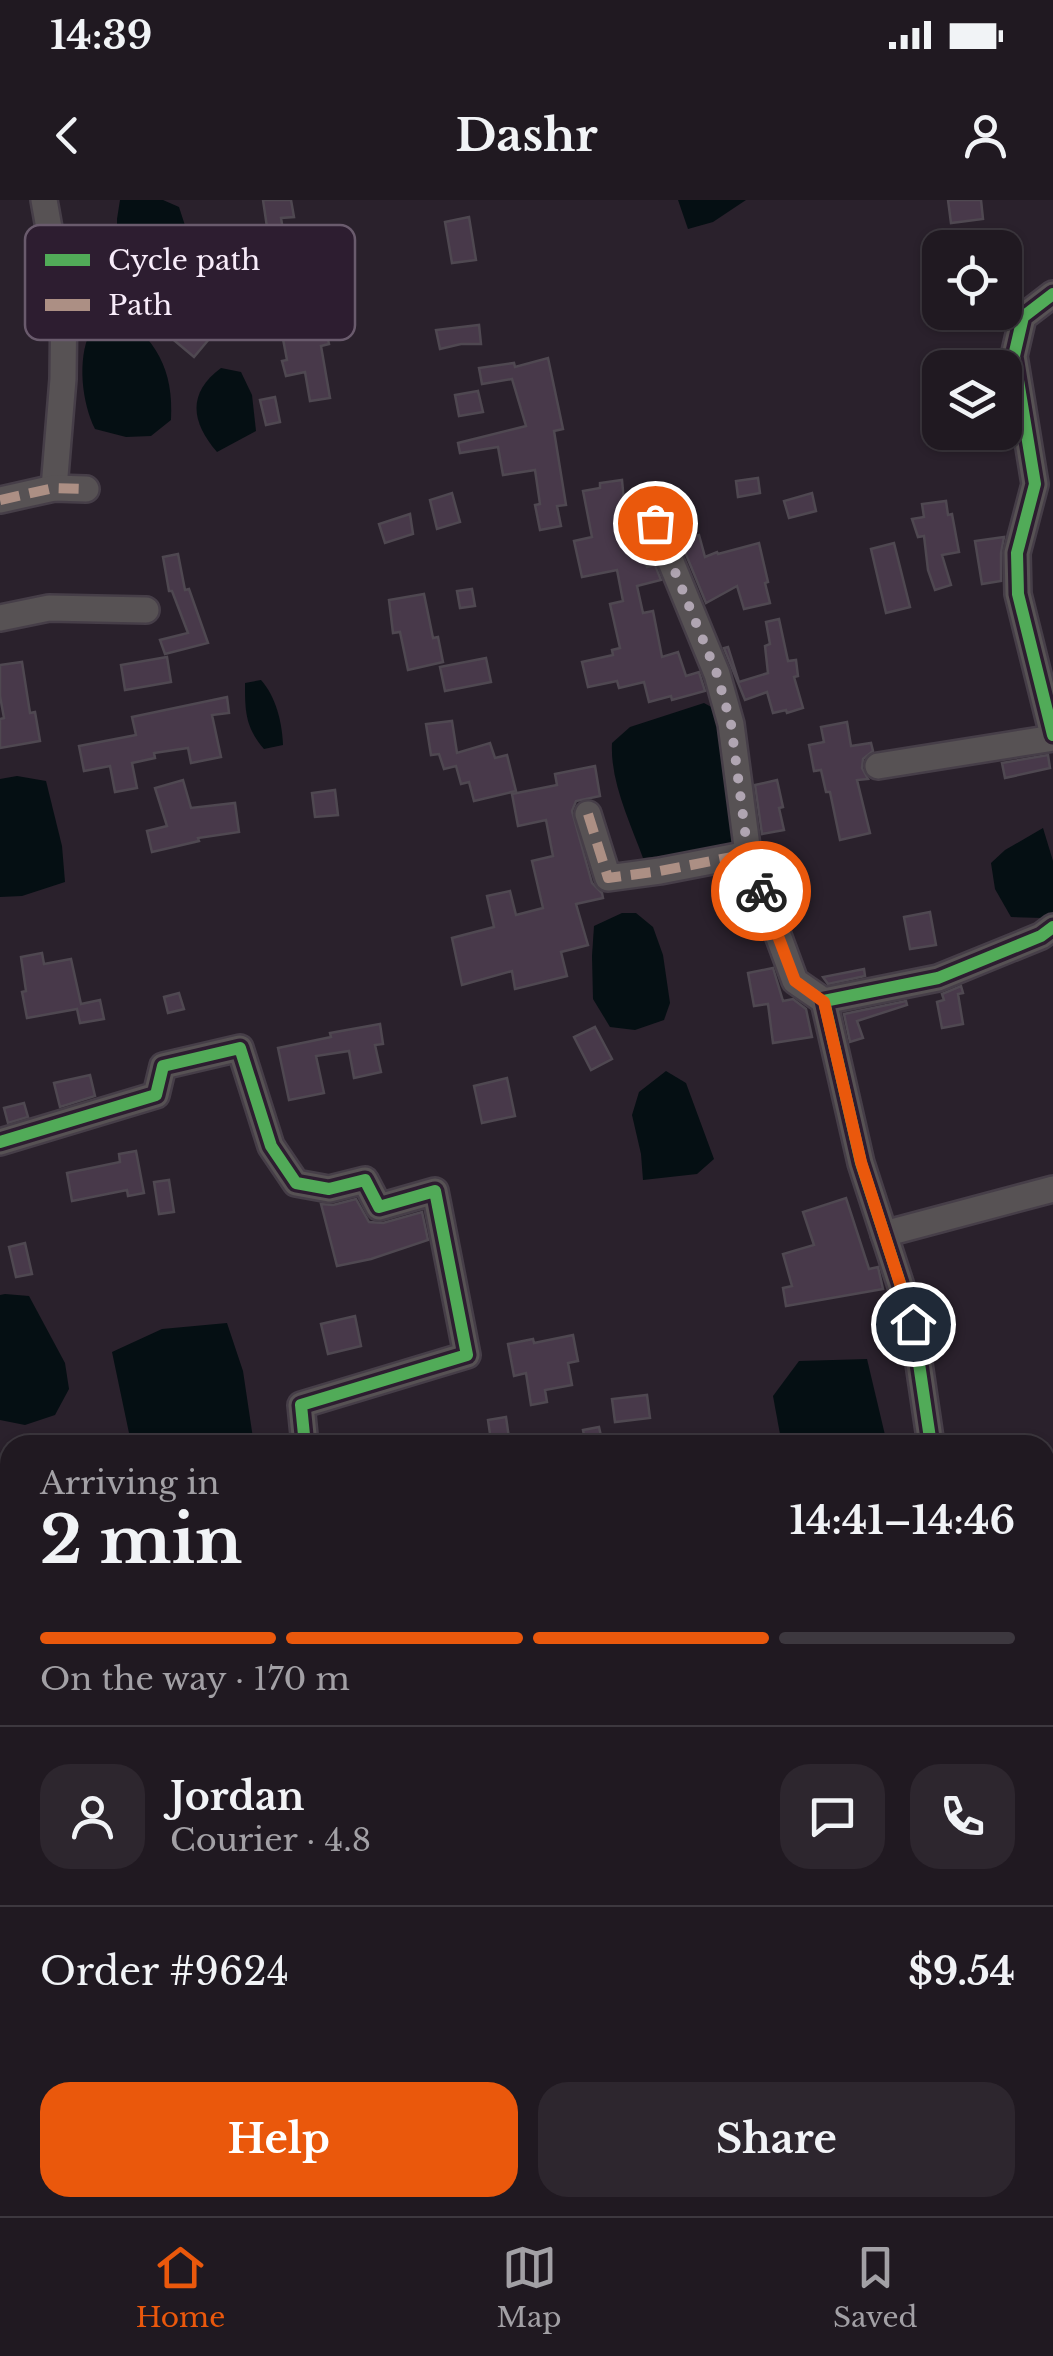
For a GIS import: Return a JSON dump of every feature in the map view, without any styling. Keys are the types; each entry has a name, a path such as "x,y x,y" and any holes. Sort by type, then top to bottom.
{"street":[{"path":"44,200 48,225"},
{"path":"878,766 1053,736 1018,594 1017,553 1036,484 1014,356 1022,316 1053,294"},
{"path":"54,488 63,340"},
{"path":"0,500 54,488 86,489"},
{"path":"655,523 717,674 731,724 748,854 795,981 824,1002 861,1162 913,1324 930,1435"},
{"path":"0,618 49,608 146,610"},
{"path":"588,814 608,878 748,854"},
{"path":"824,1002 938,978 1042,936 1053,926"},
{"path":"0,1142 156,1095 163,1066 240,1048 271,1146 296,1183 329,1189 365,1180 379,1207 435,1190 467,1355 301,1405 305,1435"},
{"path":"884,1234 1053,1189"}],"shaded area":[{"path":"120,200 163,200 179,207 185,225 117,225"},
{"path":"678,200 746,200 713,222 688,229"},
{"path":"148,340 165,370 171,420 151,436 126,437 95,429 83,381 86,343"},
{"path":"221,368 241,372 252,395 256,431 217,452 202,430 196,408 202,387"},
{"path":"261,680 277,710 283,745 264,749 250,726 245,702 245,683"},
{"path":"704,703 715,709 742,821 739,839 727,848 643,858 618,787 612,743 630,727"},
{"path":"17,776 46,781 62,846 65,882 22,896 0,897 0,779"},
{"path":"1043,828 1053,861 1053,914 1043,918 1011,917 995,889 991,863"},
{"path":"622,913 636,913 653,927 663,955 670,1003 664,1020 635,1030 610,1027 593,999 594,926"},
{"path":"666,1071 686,1083 714,1159 697,1174 643,1180 632,1115 639,1092"},
{"path":"0,1295 29,1296 65,1363 69,1389 55,1415 25,1425 0,1420"},
{"path":"227,1323 243,1371 253,1435 129,1435 112,1352 162,1329"},
{"path":"867,1359 885,1435 780,1435 773,1396 799,1361"}],"building":[{"path":"263,200 291,200 294,217 281,218 282,225 267,225"},
{"path":"948,200 981,200 983,219 951,223"},
{"path":"469,217 476,260 452,263 445,222"},
{"path":"479,325 481,344 440,349 436,330"},
{"path":"174,340 208,340 194,357"},
{"path":"283,340 328,340 329,344 321,346 330,398 310,401 305,372 286,376 282,361 287,360"},
{"path":"548,358 563,429 554,431 566,505 557,506 561,526 540,530 535,470 503,475 498,447 460,453 458,443 526,426 512,379 482,384 479,368 514,363 515,367"},
{"path":"478,391 483,412 459,416 455,395"},
{"path":"275,397 280,422 266,425 260,400"},
{"path":"758,478 760,493 738,497 736,481"},
{"path":"622,480 624,501 633,500 647,567 655,565 661,580 637,586 643,613 653,611 662,657 678,652 686,676 699,672 705,691 649,702 644,682 619,688 617,681 588,687 582,662 613,655 612,650 620,648 610,604 623,601 617,570 582,577 574,541 592,537 583,491 600,488 600,483"},
{"path":"452,493 460,522 437,529 430,500"},
{"path":"812,493 816,511 789,518 784,501"},
{"path":"946,501 959,552 942,555 951,585 935,590 924,536 918,537 912,519 924,517 922,504"},
{"path":"410,514 413,534 385,543 379,524"},
{"path":"699,535 705,557 759,543 770,603 744,609 737,586 706,603 680,540"},
{"path":"1004,537 1001,581 982,584 975,541"},
{"path":"894,543 910,607 886,613 871,549"},
{"path":"178,554 185,590 189,589 208,643 165,654 160,640 188,633 169,591 163,557"},
{"path":"472,589 475,606 460,608 457,591"},
{"path":"424,594 433,638 438,637 443,662 408,670 400,632 393,633 389,600"},
{"path":"779,619 788,661 796,660 798,676 794,677 803,708 787,713 773,713 767,692 745,700 724,648 728,647 739,682 768,673 765,646 770,644 766,622"},
{"path":"167,657 171,682 125,690 121,665"},
{"path":"486,658 491,682 445,691 440,667"},
{"path":"22,662 30,713 35,712 40,741 0,748 0,719 4,718 0,665"},
{"path":"227,697 229,713 212,715 221,757 191,763 188,748 154,753 155,758 132,763 137,788 115,792 110,766 84,771 79,746 136,735 132,717"},
{"path":"452,721 457,753 490,743 495,758 507,755 516,791 474,801 469,782 461,784 456,766 444,769 439,754 431,755 426,724"},
{"path":"847,722 851,746 871,743 873,751 863,759 862,768 868,779 857,780 870,833 840,840 830,792 826,792 821,770 814,771 809,745 824,742 821,727"},
{"path":"1048,755 1050,768 1005,778 1002,763"},
{"path":"595,766 600,796 576,801 572,811 592,883 603,898 576,904 588,945 561,952 567,976 515,989 512,971 462,985 452,938 494,927 487,896 510,891 516,915 543,908 532,861 553,856 546,820 518,826 512,794 557,785 555,774"},
{"path":"183,780 191,808 235,803 239,832 198,838 199,841 152,852 147,831 167,826 155,788"},
{"path":"777,780 784,830 762,834 755,785"},
{"path":"335,790 338,815 315,817 312,793"},
{"path":"930,912 936,945 910,949 904,917"},
{"path":"42,953 44,964 71,959 81,1004 100,1000 104,1019 80,1023 77,1009 27,1018 21,957"},
{"path":"773,968 783,1001 793,999 806,1009 812,1037 773,1043 768,1004 754,1006 748,973"},
{"path":"864,969 865,976 828,984 823,977"},
{"path":"961,986 963,993 958,994 963,1024 942,1028 937,1002 944,1000 942,994"},
{"path":"179,993 184,1009 168,1013 164,997"},
{"path":"906,1001 907,1005 857,1021 863,1038 850,1042 844,1014"},
{"path":"380,1024 383,1044 375,1045 381,1072 354,1078 349,1051 316,1056 324,1093 289,1100 278,1048"},
{"path":"595,1027 612,1059 591,1070 574,1037"},
{"path":"90,1075 95,1096 60,1107 54,1083"},
{"path":"507,1078 515,1116 482,1123 474,1086"},
{"path":"24,1103 28,1117 8,1123 4,1108"},
{"path":"136,1151 144,1193 128,1196 127,1190 72,1201 67,1173 120,1162 119,1154"},
{"path":"169,1180 174,1212 159,1214 154,1182"},
{"path":"846,1198 869,1269 878,1267 883,1289 786,1306 783,1288 792,1286 783,1254 814,1245 803,1212"},
{"path":"356,1199 369,1222 383,1223 422,1212 428,1240 337,1266 321,1204"},
{"path":"25,1243 32,1274 16,1277 9,1247"},
{"path":"355,1316 361,1346 328,1354 321,1324"},
{"path":"573,1335 578,1361 568,1363 572,1385 545,1390 547,1402 531,1405 526,1373 514,1376 508,1344"},
{"path":"647,1395 650,1418 615,1422 612,1399"},
{"path":"506,1417 509,1435 490,1435 488,1420"},
{"path":"599,1427 601,1435 584,1435 583,1430"}],"marked path":[{"path":"0,500 54,488 86,489"},
{"path":"588,814 608,878 748,854 795,981 824,1001"}],"cycle path":[{"path":"1053,294 1023,317 1014,356 1035,484 1017,553 1018,594 1053,735"},
{"path":"930,1435 913,1323 861,1163 824,1001 938,978 1041,936 1053,927"},
{"path":"0,1142 156,1095 163,1066 240,1048 271,1146 296,1183 329,1189 365,1180 379,1207 435,1191 467,1355 301,1405 304,1435"}],"way so far":[{"path":"655,523 717,674 731,724 748,854 761,891"}],"route":[{"path":"761,891 795,981 824,1002 861,1162 913,1324"}]}
